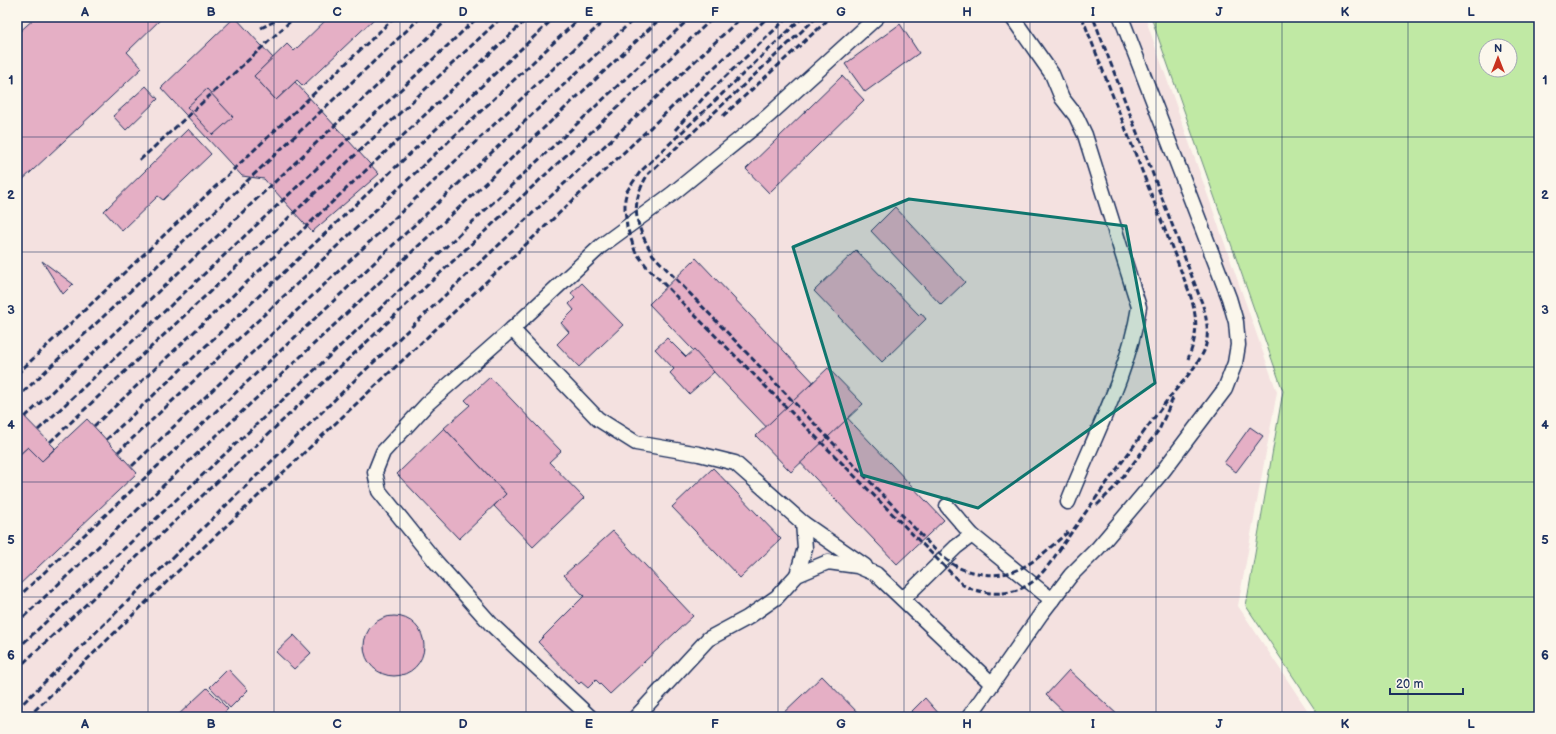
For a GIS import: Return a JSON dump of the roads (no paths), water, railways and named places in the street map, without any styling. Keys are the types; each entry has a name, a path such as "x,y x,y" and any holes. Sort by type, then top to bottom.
{"lane":[{"path":"590,717 492,624 436,562 379,491 375,472 383,452 427,404 512,329 601,246 672,194 768,116 877,17"},
{"path":"1012,17 1052,74 1062,98 1076,116 1085,135 1140,307 1135,334 1119,379 1068,502"},
{"path":"969,717 1071,575 1098,548 1163,471 1225,389 1235,363 1238,345 1236,322 1229,298 1121,17"},
{"path":"512,329 598,419 636,443 699,454 735,463 803,523 876,574 992,684"},
{"path":"947,506 972,535 1052,600"},
{"path":"797,575 805,548 803,523"},
{"path":"903,599 956,547 972,535"},
{"path":"636,717 708,639 746,618 777,597 797,575 828,562 857,566 876,574"}],"railway":[{"path":"261,28 283,17"},
{"path":"140,160 295,17"},
{"path":"17,374 395,17"},
{"path":"17,398 421,17"},
{"path":"25,417 450,17"},
{"path":"38,430 478,17"},
{"path":"50,442 502,17"},
{"path":"94,426 529,17"},
{"path":"106,440 555,17"},
{"path":"118,452 581,17"},
{"path":"132,466 608,17"},
{"path":"17,598 636,17"},
{"path":"17,623 662,17"},
{"path":"17,649 691,17"},
{"path":"17,669 714,17"},
{"path":"17,709 359,376 742,17"},
{"path":"28,717 174,575 768,17"},
{"path":"675,130 706,95 788,17"},
{"path":"803,17 640,172 627,191 625,199 627,227 635,251 647,267 963,585 981,592 991,593 1011,592 1020,589 1037,578 1047,567 1162,407 1190,373 1200,359 1206,345 1206,321 1202,303 1093,17"},
{"path":"817,17 648,174 642,185 636,206 638,224 642,234 653,255 930,545 954,565 963,570 977,573 991,575 1004,574 1027,565 1048,550 1068,532"},
{"path":"723,116 831,17"},
{"path":"1082,17 1190,294 1196,320 1196,327 1194,342 1188,359"},
{"path":"1097,505 1114,488 1159,430 1173,398"}]}
